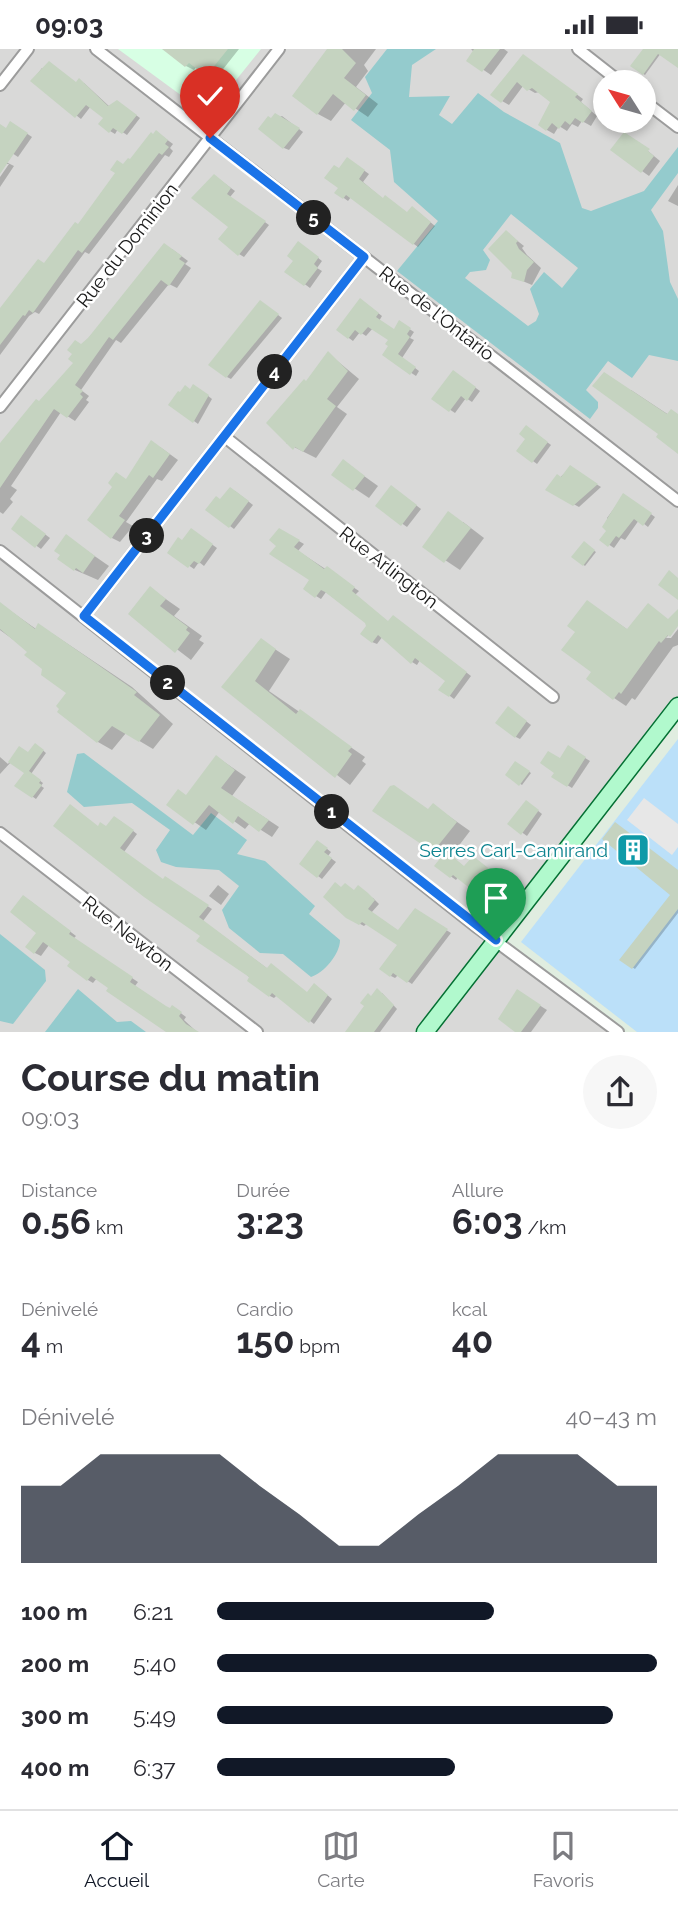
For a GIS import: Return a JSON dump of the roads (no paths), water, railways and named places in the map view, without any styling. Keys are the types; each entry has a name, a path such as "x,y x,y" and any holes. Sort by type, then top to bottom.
{"main road":[{"path":"425,1032 678,706"}],"street":[{"path":"0,85 28,49"},
{"name":"Rue de l'Ontario","path":"96,49 678,501"},
{"name":"Rue du Dominion","path":"0,407 279,49"},
{"path":"578,49 605,70"},
{"path":"656,110 678,127"},
{"path":"84,616 364,257"},
{"name":"Rue Arlington","path":"225,437 553,697"},
{"path":"0,551 496,940 618,1032"},
{"name":"Rue Newton","path":"0,833 257,1032"}],"place":[{"name":"Serres Carl-Camirand","path":"633,850"}]}
